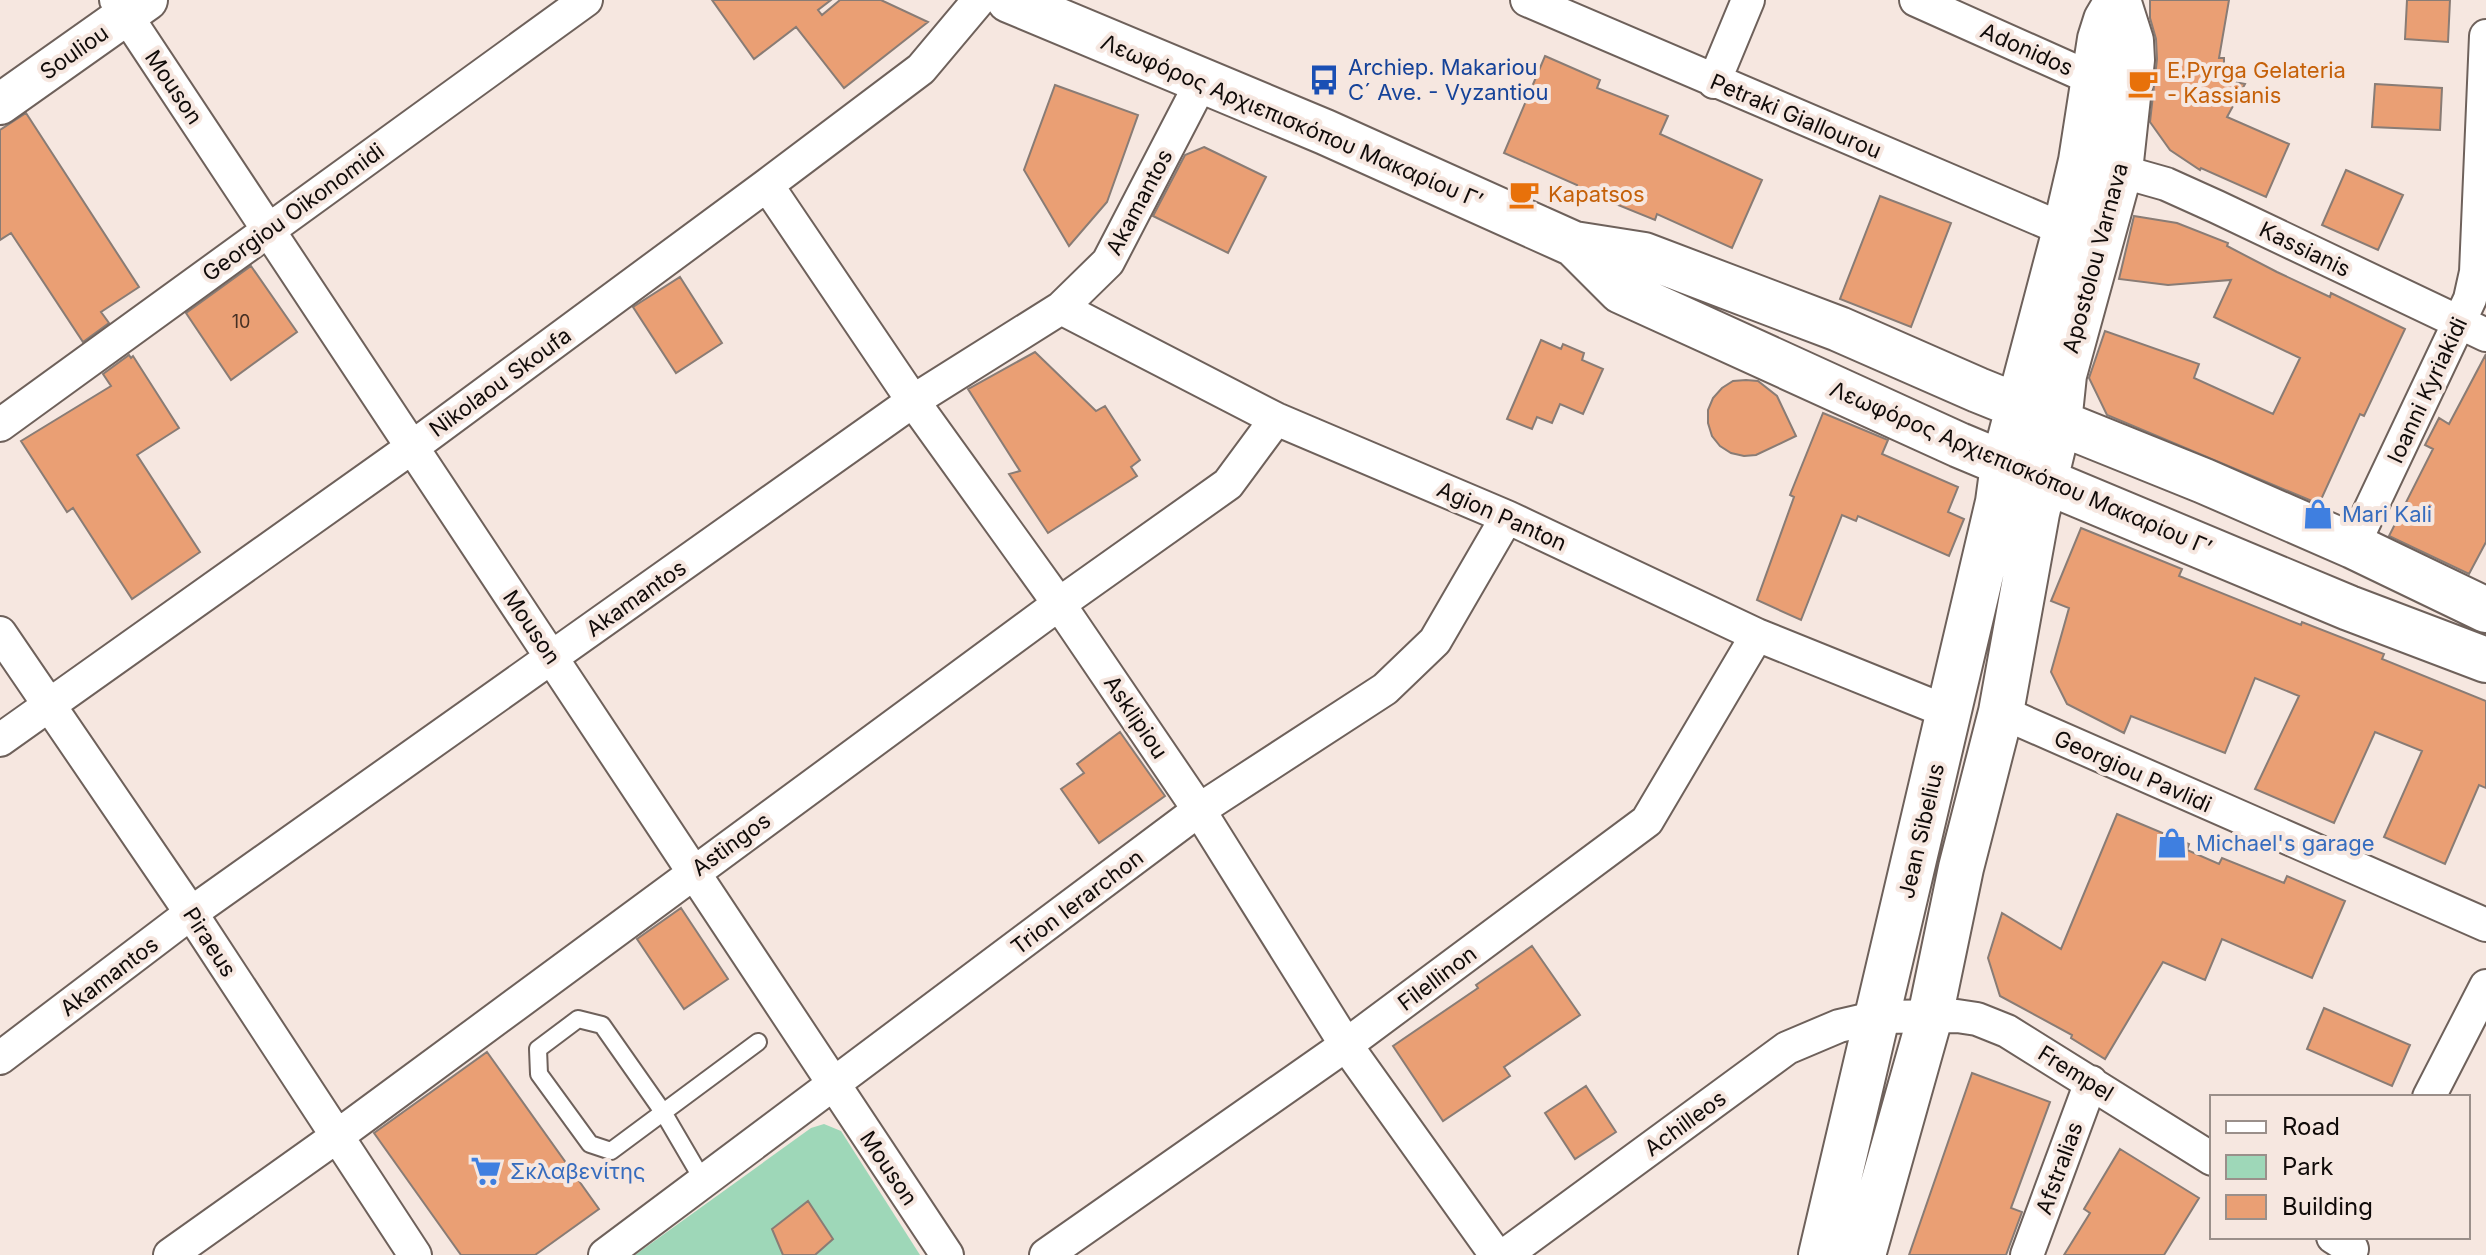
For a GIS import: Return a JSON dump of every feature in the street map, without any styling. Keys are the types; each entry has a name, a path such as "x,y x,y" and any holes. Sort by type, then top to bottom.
{"main road":[{"name":"Λεωφόρος Αρχιεπισκόπου Μακαρίου Γ’","path":"1009,0 1325,132 1574,244 1644,255 1839,329 2204,481 2353,546 2486,610"},
{"name":"Apostolou Varnava","path":"2018,406 2081,161 2100,39 2106,20 2118,0 2131,41 2132,60 2120,171 2064,375 2059,423"},
{"name":"Λεωφόρος Αρχιεπισκόπου Μακαρίου Γ’","path":"1574,244 1621,291 2003,465 2349,608 2486,660"},
{"name":"Jean Sibelius","path":"1821,1255 2018,406"},
{"path":"1863,1255 1930,1017 1961,868 2001,712 2044,480 2059,423"}],"street":[{"name":"Georgiou Oikonomidi","path":"0,425 586,0"},
{"name":"Nikolaou Skoufa","path":"0,740 411,448 921,69 979,0"},
{"name":"Petraki Giallourou","path":"1527,0 2065,230"},
{"path":"1714,82 1748,0"},
{"name":"Adonidos","path":"1916,0 2093,79"},
{"name":"Mouson","path":"130,5 269,229 411,448 947,1255"},
{"name":"Souliou","path":"0,104 130,5"},
{"name":"Ioanni Kyriakidi","path":"2353,546 2473,329 2486,36"},
{"name":"Akamantos","path":"0,1058 191,913 913,401 1061,308 1108,262 1202,81"},
{"name":"Kassianis","path":"2120,171 2166,184 2473,329"},
{"name":"Asklipiou","path":"767,185 913,401 1059,604 1199,810 1346,1045 1496,1255"},
{"name":"Agion Panton","path":"1061,308 1276,419 1507,517 1757,635 1948,712"},
{"name":"Astingos","path":"170,1255 336,1137 1059,604 1228,484 1276,419"},
{"name":"Trion Ierarchon","path":"605,1255 1199,810 1385,689 1435,641 1507,517"},
{"name":"Piraeus","path":"0,633 191,913 415,1255"},
{"name":"Filellinon","path":"1046,1255 1346,1045 1647,821 1757,635"},
{"name":"Georgiou Pavlidi","path":"2001,712 2486,925"},
{"path":"2430,1095 2486,986"},
{"name":"Frempel","path":"1878,1017 1957,1016 1990,1023 2091,1082 2210,1158"},
{"name":"Achilleos","path":"1505,1255 1787,1048 1839,1026 1878,1017"},
{"name":"Afstralias","path":"2027,1255 2091,1082"}],"lane":[{"path":"704,1182 663,1112 602,1025 578,1019 538,1049 539,1074 590,1144 611,1151 663,1112 758,1042"}],"green space":[{"path":"824,1124 841,1131 920,1255 635,1255 811,1128"}],"building":[{"path":"712,0 831,0 818,10 822,15 840,0 881,0 928,22 844,88 796,27 754,59"},
{"path":"2150,0 2229,0 2219,58 2224,58 2224,80 2245,84 2227,117 2289,144 2266,197 2200,170 2170,150 2150,122 2157,59"},
{"path":"2407,0 2450,0 2448,42 2405,39"},
{"path":"1545,56 1600,80 1597,88 1668,116 1660,134 1762,180 1732,248 1657,214 1655,220 1576,188 1577,185 1504,153"},
{"path":"2375,84 2442,88 2440,130 2372,127"},
{"path":"1055,85 1138,115 1107,202 1069,246 1024,170"},
{"path":"26,113 139,287 101,312 109,323 83,342 11,233 0,240 0,130"},
{"path":"1204,147 1266,177 1228,253 1153,216 1185,155"},
{"path":"2346,170 2403,195 2378,250 2322,225"},
{"path":"1880,196 1951,223 1911,327 1840,299"},
{"path":"2134,216 2177,223 2228,243 2227,246 2277,272 2330,297 2331,293 2405,329 2364,416 2360,414 2319,504 2107,415 2089,378 2105,331 2199,364 2194,378 2273,414 2300,358 2214,317 2231,280 2168,285 2119,279"},
{"path":"251,266 297,332 231,380 186,313"},
{"path":"680,277 722,343 676,373 633,307"},
{"path":"1541,340 1561,349 1563,344 1584,353 1582,360 1603,369 1583,414 1560,404 1552,423 1537,417 1532,429 1507,419"},
{"path":"1035,352 1096,411 1105,406 1140,460 1131,467 1137,476 1048,533 1009,474 1020,471 968,389"},
{"path":"2486,354 2486,542 2469,574 2389,536 2433,449 2425,445 2439,418 2449,424"},
{"path":"129,355 131,358 133,356 179,428 137,455 200,552 132,599 73,508 67,512 21,441 111,386 103,374"},
{"path":"1733,381 1758,381 1777,396 1796,436 1756,455 1744,456 1731,453 1712,436 1708,410 1722,388"},
{"path":"1823,413 1888,440 1882,454 1958,487 1948,512 1964,519 1949,556 1858,516 1856,521 1842,515 1801,620 1757,600 1794,497 1790,495"},
{"path":"2081,528 2182,569 2179,576 2301,625 2302,622 2384,654 2382,659 2486,701 2486,788 2479,785 2445,864 2384,837 2422,751 2375,732 2334,823 2255,789 2299,696 2255,678 2225,753 2131,716 2124,733 2067,704 2051,672 2069,608 2051,601"},
{"path":"1120,732 1165,796 1099,843 1061,789 1084,773 1077,764"},
{"path":"2117,814 2189,844 2187,850 2219,864 2222,858 2284,883 2287,876 2345,901 2312,978 2222,939 2205,980 2163,962 2105,1059 2071,1038 2072,1035 2000,996 1988,958 2002,913 2061,949"},
{"path":"681,908 728,979 684,1009 637,939"},
{"path":"1532,946 1580,1015 1504,1067 1510,1076 1443,1121 1393,1046 1478,988 1476,985"},
{"path":"2324,1008 2410,1045 2392,1086 2307,1049"},
{"name":"Σκλαβενίτης","path":"487,1052 599,1209 535,1255 461,1255 374,1133"},
{"path":"1972,1073 2050,1102 2011,1208 2022,1212 2006,1255 1909,1255"},
{"path":"1586,1086 1616,1132 1575,1159 1545,1113"},
{"path":"2120,1149 2199,1198 2164,1255 2064,1255 2090,1213 2084,1209"},
{"path":"808,1201 833,1239 815,1255 783,1255 772,1229"}],"place":[{"name":"Archiep. Makariou C´ Ave. - Vyzantiou","path":"1324,80"},
{"name":"E.Pyrga Gelateria - Kassianis","path":"2143,83"},
{"name":"Kapatsos","path":"1524,194"},
{"name":"Mari Kali","path":"2318,514"},
{"name":"Michael's garage","path":"2172,843"},
{"name":"Σκλαβενίτης","path":"486,1171"}]}
